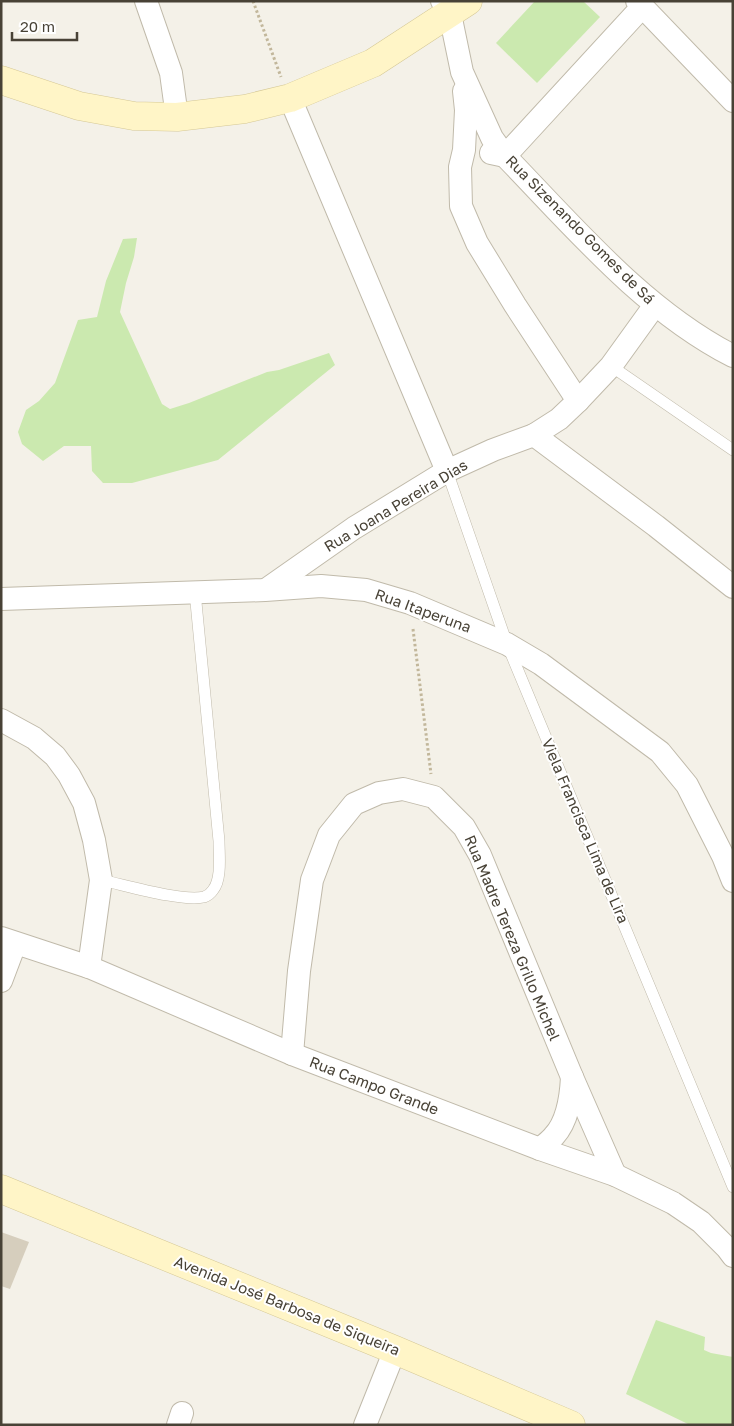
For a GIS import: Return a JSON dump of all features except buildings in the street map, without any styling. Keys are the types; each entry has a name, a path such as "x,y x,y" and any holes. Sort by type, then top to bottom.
{"main road":[{"path":"1,80 79,106 134,116 177,118 245,109 286,89 372,63 454,5"},
{"name":"Avenida José Barbosa de Siqueira","path":"1,1189 395,1350 537,1418 571,1425"}],"street":[{"path":"146,1 171,73 177,118"},
{"path":"460,167 470,156 482,151 505,156 639,4 733,101"},
{"name":"Rua Sizenando Gomes de Sá","path":"454,5 462,72 492,138 505,156 598,252 655,305 714,347 733,356"},
{"path":"462,72 466,110 464,150 460,167 461,206 477,243 578,401"},
{"path":"286,89 447,471"},
{"name":"Rua Joana Pereira Dias","path":"265,590 354,528 447,471 492,450 534,435 559,419 611,366 655,305"},
{"path":"534,435 648,520 733,587"},
{"name":"Rua Itaperuna","path":"1,600 265,590 321,586 366,590 410,603 507,644 541,664 660,752 687,785 716,841 733,881"},
{"path":"1,720 34,738 55,756 69,775 84,803 94,840 101,880 88,967"},
{"path":"292,1054 300,970 312,880 329,835 354,804 379,793 403,789 434,797"},
{"name":"Rua Madre Tereza Grillo Michel","path":"434,797 464,827 480,855 572,1077 615,1175"},
{"path":"1,981 8,941"},
{"name":"Rua Campo Grande","path":"8,941 88,967 292,1054 540,1149 615,1175 673,1203 701,1222 733,1256"},
{"path":"540,1149 555,1135 565,1118 572,1077"},
{"path":"365,1425 395,1350"}],"lane":[{"path":"611,366 733,450"},
{"name":"Viela Francisca Lima de Lira","path":"447,471 507,644 733,1186"},
{"path":"101,880 190,898 205,896 212,892 216,885 219,870 219,841 195,592"}],"path":[{"path":"253,1 286,89"},
{"path":"410,603 434,797"}],"green space":[{"path":"535,1 583,1 600,17 537,83 496,43"},
{"path":"137,238 120,312 162,404 170,409 267,372 279,370 329,353 335,365 218,460 132,483 103,483 92,471 91,446 64,446 43,461 22,444 18,432 26,410 39,401 55,383 78,320 97,317 106,281 123,239"},
{"path":"656,1320 705,1337 704,1350 733,1357 733,1425 690,1425 626,1394"}]}
